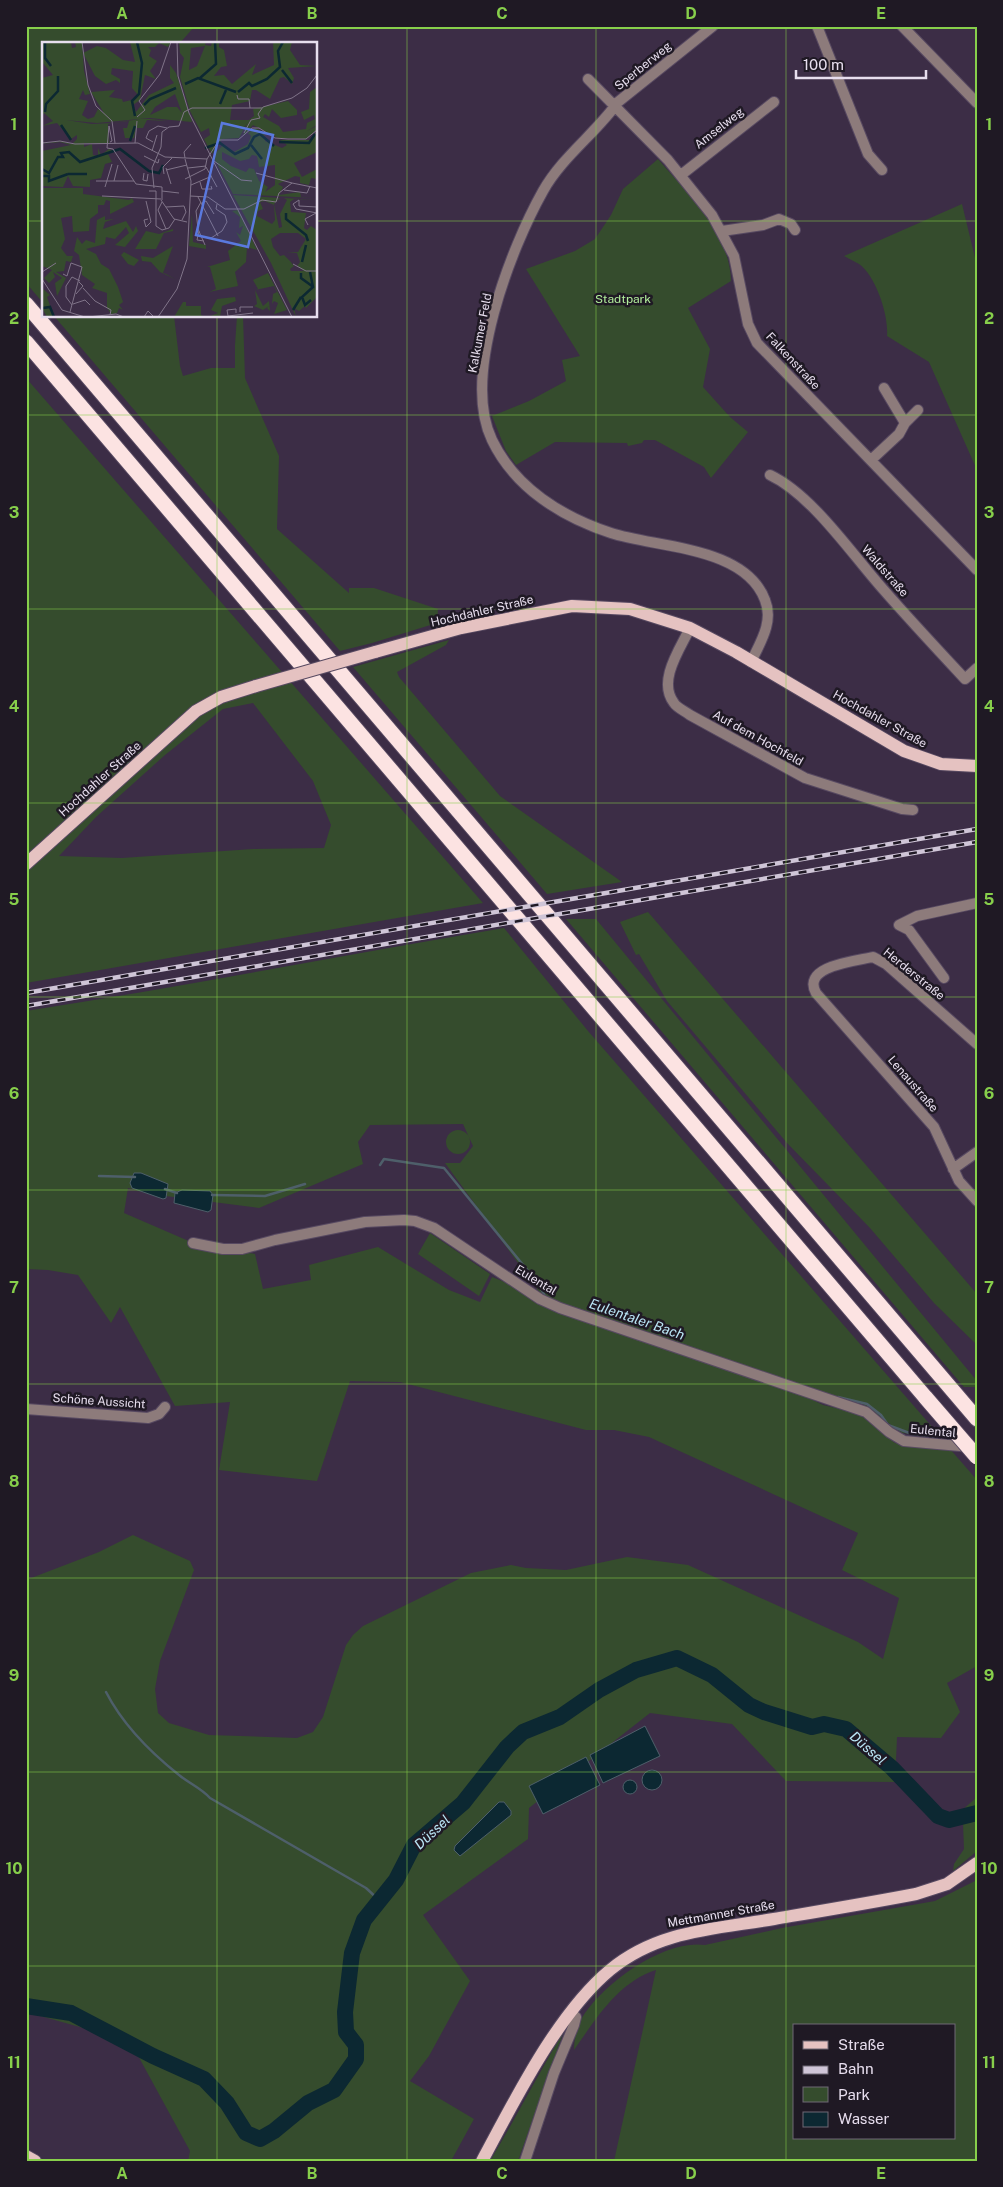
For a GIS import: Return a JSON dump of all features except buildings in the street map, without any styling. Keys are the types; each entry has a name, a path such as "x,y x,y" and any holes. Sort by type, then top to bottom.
{"highway":[{"path":"26,304 977,1419"},
{"path":"26,342 977,1457"}],"main road":[{"name":"Hochdahler Straße","path":"26,864 196,712 217,699 256,686 461,628 572,606 630,609 690,628 904,751 941,764 977,766"},
{"name":"Mettmanner Straße","path":"482,2161 518,2095 571,2013 590,1989 610,1970 636,1952 656,1941 674,1935 916,1894 947,1884 977,1863"},
{"path":"26,2156 35,2161"}],"street":[{"name":"Sperberweg","path":"614,108 618,102 713,26"},
{"path":"817,26 868,154 882,170"},
{"path":"902,26 976,100"},
{"name":"Falkenstraße","path":"588,79 614,108 681,175 712,215 734,256 748,324 757,343 977,570"},
{"name":"Amselweg","path":"681,175 774,102"},
{"name":"Kalkumer Feld","path":"614,108 579,145 552,178 544,189 526,226 494,313 485,366 483,387 484,413 491,439 512,471 535,494 560,512 611,533 704,553 722,559 750,579 766,600 768,616 767,629 751,662"},
{"path":"722,231 763,225 779,219 791,224 795,230"},
{"path":"884,388 905,423"},
{"path":"870,460 899,434 905,423 918,410"},
{"name":"Waldstraße","path":"770,475 786,483 826,522 882,588 965,679 977,668"},
{"name":"Auf dem Hochfeld","path":"690,628 668,675 667,689 674,704 690,715 805,778 902,809 913,810"},
{"path":"944,978 909,930 899,925 916,916 977,903"},
{"name":"Herderstraße","path":"816,993 813,983 822,970 873,957 886,964 977,1044"},
{"name":"Lenaustraße","path":"816,993 934,1127 953,1169 965,1189 977,1200"},
{"path":"953,1169 977,1152"},
{"name":"Eulental","path":"193,1243 232,1250 365,1222 415,1221 434,1228 540,1299 560,1308 827,1397 866,1412 889,1432 904,1441 977,1448"},
{"name":"Schöne Aussicht","path":"26,1409 148,1418 160,1414 165,1407"},
{"path":"525,2161 554,2073 574,2025 576,2017 571,2013"}],"green space":[{"path":"26,26 195,26 181,42 42,42 42,302 26,283"},
{"name":"Stadtpark","path":"658,159 705,215 723,247 729,263 731,281 688,308 710,349 703,387 730,417 748,432 711,478 704,467 655,440 644,440 642,443 628,446 627,443 555,442 516,465 506,451 492,416 529,401 566,381 562,360 580,356 526,269 575,251 595,239 611,215 623,189"},
{"path":"962,204 977,266 977,470 929,362 887,336 884,308 876,287 859,264 844,256"},
{"path":"56,318 174,318 183,376 211,368 235,368 237,318 243,318 245,378 279,456 277,529 349,593 349,588 374,588 438,609 437,623 340,651"},
{"path":"26,378 483,903 26,983","holes":["253,703 313,781 331,825 324,848 253,849 122,858 59,856 96,817 165,755 223,709"]},
{"path":"449,640 446,645 397,672 399,677 500,796 622,882 547,894 353,667"},
{"path":"648,912 977,1294 977,1345 934,1303 870,1228 787,1143 667,1001 639,954 636,955 620,922"},
{"path":"566,919 596,919 977,1381 977,1387 964,1387"},
{"path":"504,928 588,1031 940,1436 902,1433 860,1402 840,1400 806,1385 801,1394 823,1405 849,1411 863,1417 895,1443 950,1449 977,1480 977,1666 947,1683 960,1712 941,1738 897,1737 895,1782 786,1781 732,1724 650,1713 529,1808 528,1839 423,1915 470,1981 429,2056 410,2081 474,2119 451,2161 188,2161 190,2151 130,2041 26,2012 26,1580 99,1552 133,1535 190,1561 194,1570 160,1661 155,1689 158,1713 169,1723 209,1735 297,1738 313,1732 323,1717 346,1645 353,1635 363,1626 471,1573 511,1565 526,1568 566,1570 627,1557 688,1565 858,1642 883,1659 899,1598 842,1570 858,1533 649,1437 614,1430 586,1430 400,1382 350,1381 317,1481 219,1470 230,1402 175,1406 120,1307 111,1323 78,1275 48,1270 26,1269 26,1011","holes":["463,1124 473,1146 460,1163 445,1163 543,1297 492,1277 480,1302 449,1290 378,1247 309,1265 311,1280 263,1289 255,1254 191,1242 124,1213 128,1188 150,1194 259,1208 363,1164 358,1142 370,1125"]},
{"path":"458,1130 467,1133 470,1142 467,1151 458,1154 449,1151 446,1142 449,1133"},
{"path":"430,1233 490,1274 479,1296 418,1254"},
{"path":"977,1797 977,1807 967,1812 960,1812"},
{"path":"977,1819 977,1851 953,1871 954,1864 964,1849 963,1823"},
{"path":"977,1880 977,2161 614,2161 656,1970 630,1983 619,1992 600,2014 574,2050 578,2025 585,2013 607,1988 655,1955 689,1945 705,1945 782,1928 935,1901"},
{"path":"564,2031 518,2161 490,2161 545,2063"}],"water":[{"path":"134,1173 141,1173 168,1184 166,1198 163,1199 132,1188 130,1183"},
{"path":"182,1190 210,1191 213,1195 211,1210 208,1212 174,1203 175,1193"},
{"path":"645,1726 660,1756 603,1783 590,1755"},
{"path":"586,1757 600,1785 543,1814 529,1786"},
{"path":"652,1770 659,1773 662,1780 659,1787 652,1790 645,1787 642,1780 645,1773"},
{"path":"627,1780 633,1780 637,1787 633,1794 627,1794 623,1790 623,1784"},
{"path":"499,1802 504,1802 511,1811 511,1815 460,1856 454,1850 455,1846"}],"waterway":[{"name":"Eulentaler Bach","path":"380,1165 384,1159 444,1168 537,1282 545,1296"},
{"name":"Eulentaler Bach","path":"99,1176 135,1177"},
{"name":"Eulentaler Bach","path":"212,1195 265,1196 305,1184"},
{"name":"Eulentaler Bach","path":"165,1189 177,1193"},
{"name":"Eulentaler Bach","path":"838,1397 867,1404 881,1415 888,1425 912,1434 937,1437"},
{"name":"Düssel","path":"26,2006 71,2013 153,2056 204,2079 227,2103 246,2133 260,2139 274,2131 308,2103 334,2090 356,2059 356,2045 346,2032 345,2012 352,1953 364,1920 396,1880 414,1845 463,1803 507,1747 523,1732 560,1717 599,1690 636,1670 677,1658 712,1675 749,1705 764,1712 812,1727 824,1724 846,1729 892,1768 938,1816 949,1820 977,1813"},
{"path":"106,1692 129,1727 158,1757 183,1778 210,1798 366,1888 380,1901"}],"railway":[{"path":"26,993 977,829"},
{"path":"26,1006 977,842"}]}
